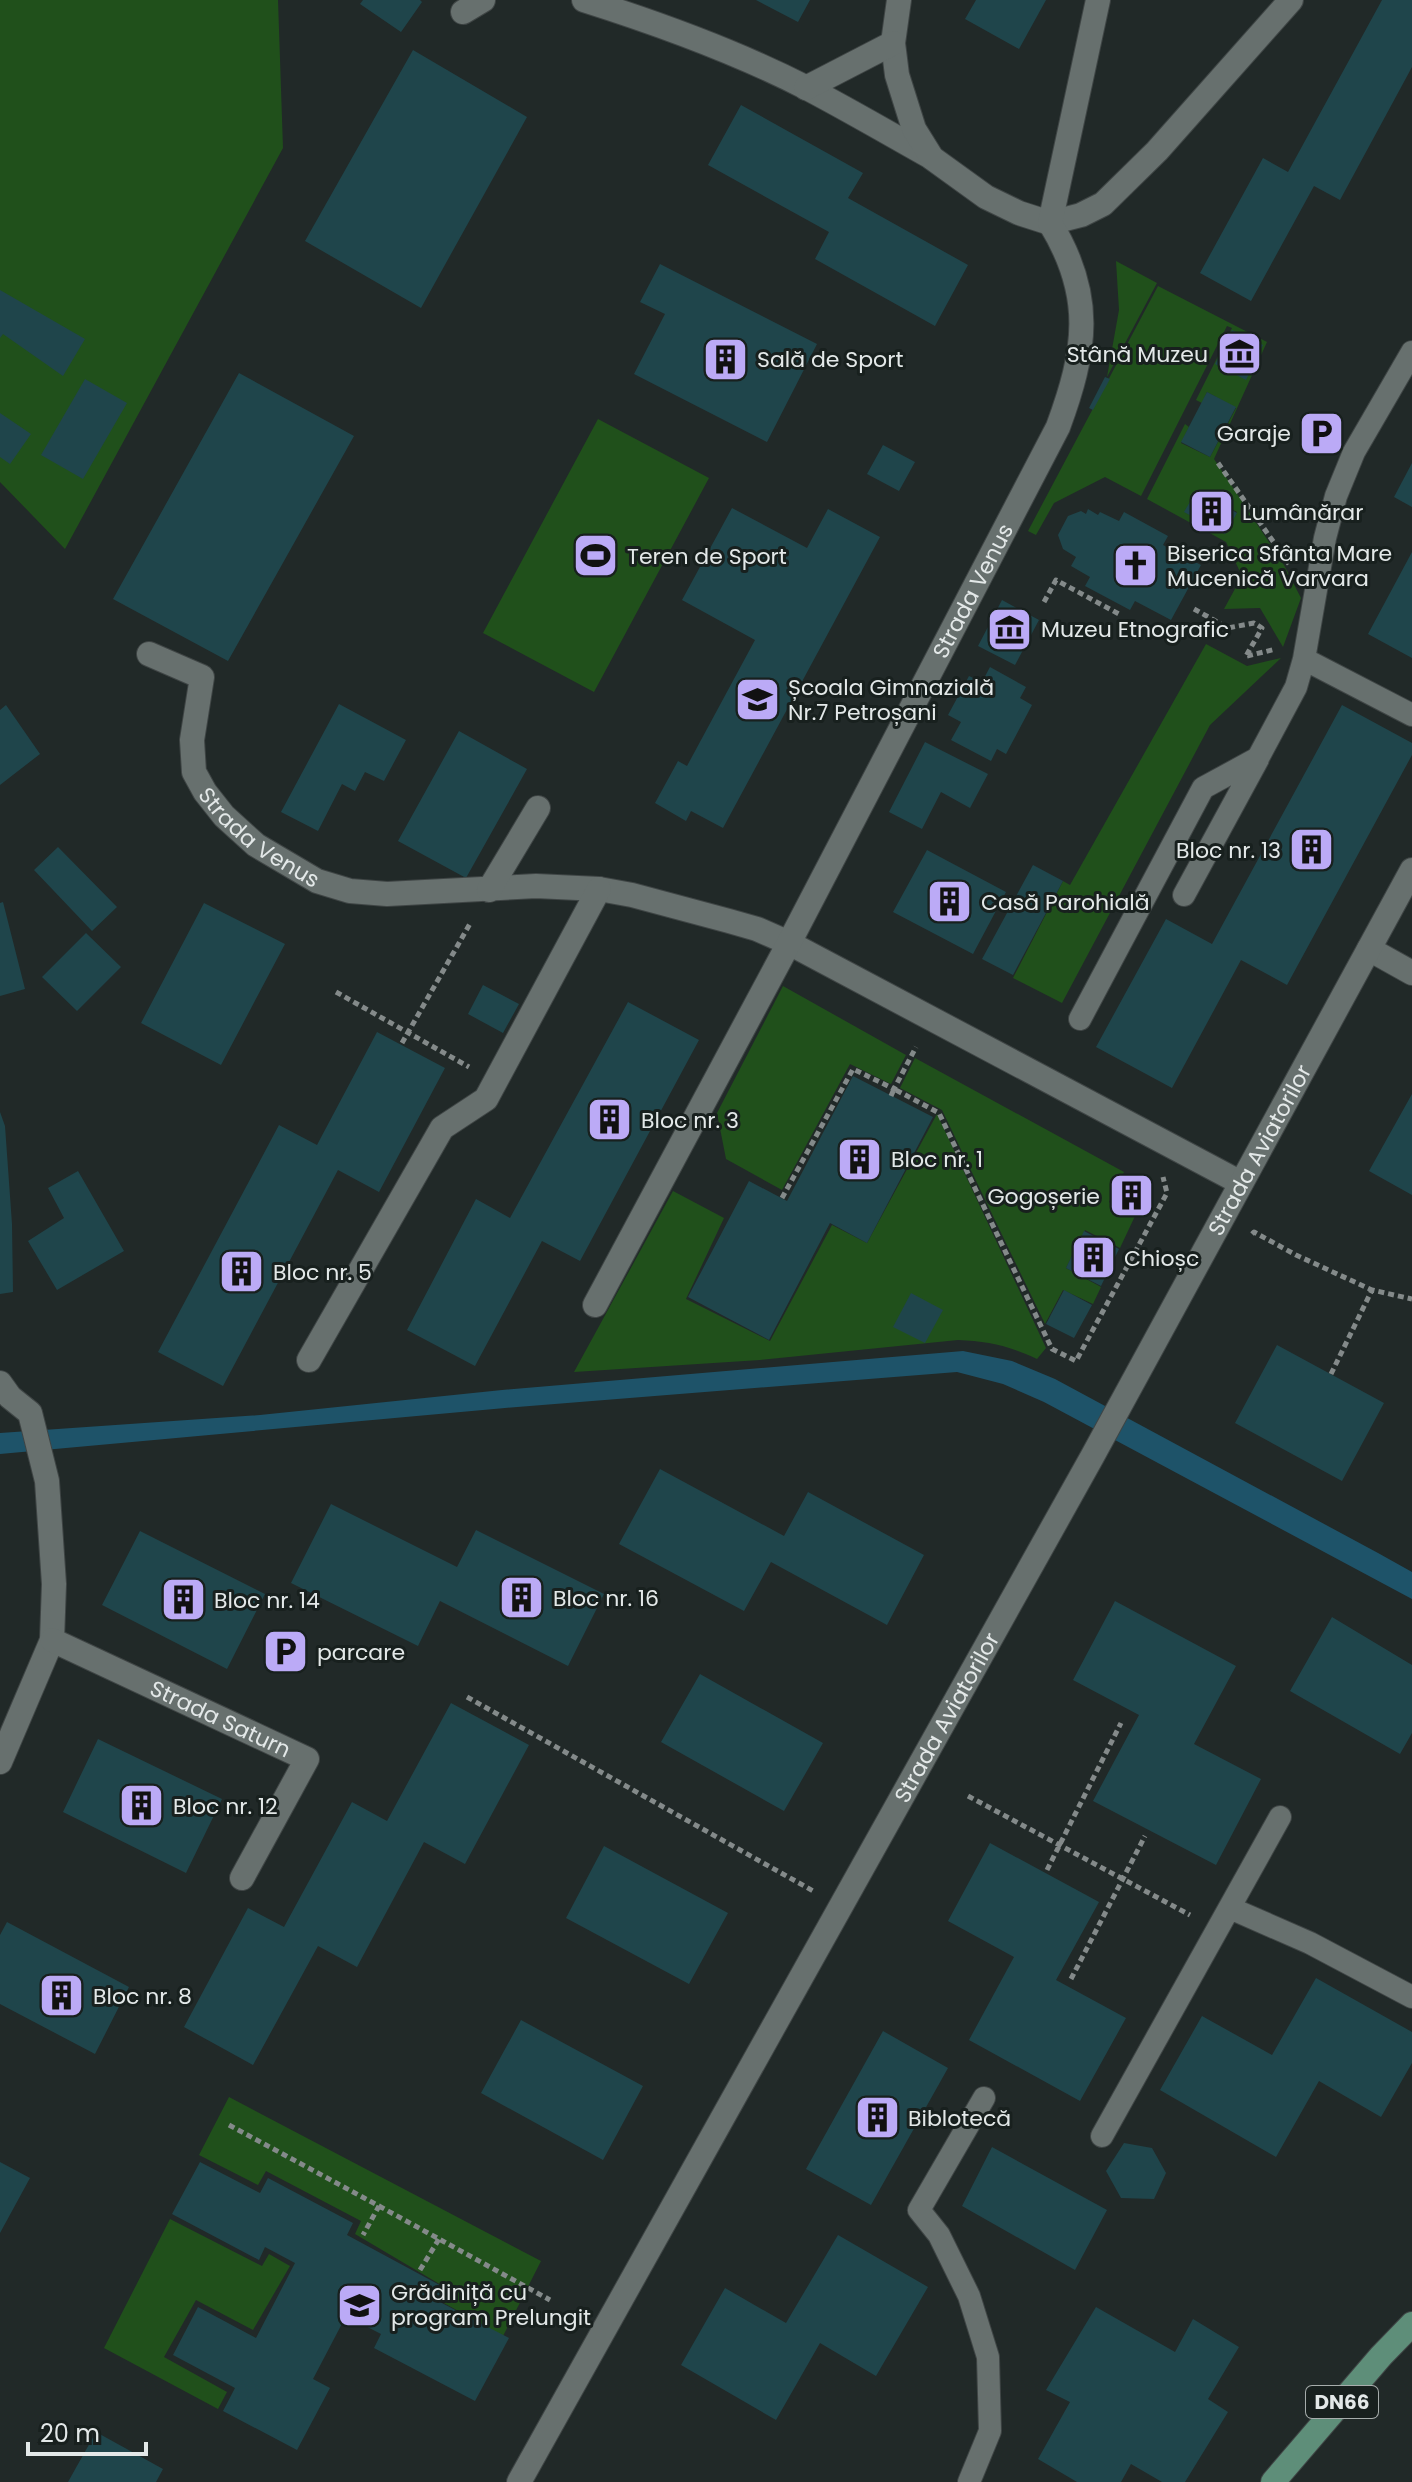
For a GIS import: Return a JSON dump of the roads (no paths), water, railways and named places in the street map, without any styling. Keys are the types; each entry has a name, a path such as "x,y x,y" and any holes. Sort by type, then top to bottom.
{"main road":[{"name":"DN66","path":"1273,2482 1412,2324"}],"street":[{"path":"584,0 687,36 806,88 932,158 986,197 1019,213 1050,223 1081,215 1103,204 1157,151 1291,0"},
{"path":"899,0 893,43 897,75 914,129 932,158"},
{"path":"1050,223 1098,0"},
{"path":"806,88 893,43"},
{"name":"Strada Venus","path":"595,1305 789,943 1035,474 1063,413 1080,356 1082,318 1077,283 1062,243 1050,223"},
{"name":"Strada Venus","path":"149,654 202,677 192,740 194,772 205,792 224,816 256,845 317,881 350,891 387,894 536,886 599,889 757,929 789,943 1241,1183"},
{"path":"489,890 538,808"},
{"name":"Strada Aviatorilor","path":"519,2482 1092,1457 1412,870"},
{"path":"309,1360 442,1128 486,1099 599,889"},
{"path":"1369,949 1412,973"},
{"path":"0,1383 10,1397 30,1413 47,1481 54,1584 52,1640 3,1748"},
{"name":"Strada Saturn","path":"52,1640 307,1759 242,1878"}],"lane":[{"path":"1184,895 1296,687 1336,496 1354,452 1412,352"},
{"path":"1304,659 1412,715"},
{"path":"1080,1019 1203,788 1258,758"},
{"path":"1102,2136 1280,1817"},
{"path":"1230,1908 1310,1943 1412,1997"},
{"path":"969,2482 990,2431 988,2357 969,2296 939,2235 919,2210 984,2098"}],"water":[{"path":"963,1351 1012,1361 1055,1379 1378,1553 1412,1572 1412,1599 1044,1402 1003,1384 957,1372 505,1408 0,1454 0,1433 260,1415 502,1390"}],"place":[{"name":"Stână Muzeu","path":"1239,354"},
{"name":"Sală de Sport","path":"726,359"},
{"name":"Garaje","path":"1322,433"},
{"name":"Lumânărar","path":"1211,512"},
{"name":"Teren de Sport","path":"596,556"},
{"name":"Biserica Sfânta Mare Mucenică Varvara","path":"1136,566"},
{"name":"Muzeu Etnografic","path":"1010,629"},
{"name":"Școala Gimnazială Nr.7 Petroșani","path":"757,700"},
{"name":"Bloc nr. 13","path":"1312,850"},
{"name":"Casă Parohială","path":"950,902"},
{"name":"Bloc nr. 3","path":"610,1120"},
{"name":"Bloc nr. 1","path":"860,1159"},
{"name":"Gogoșerie","path":"1131,1196"},
{"name":"Chioșc","path":"1093,1258"},
{"name":"Bloc nr. 5","path":"242,1272"},
{"name":"Bloc nr. 16","path":"522,1598"},
{"name":"Bloc nr. 14","path":"183,1600"},
{"name":"parcare","path":"286,1652"},
{"name":"Bloc nr. 12","path":"142,1806"},
{"name":"Bloc nr. 8","path":"62,1996"},
{"name":"Biblotecă","path":"877,2118"},
{"name":"Grădiniță cu program Prelungit","path":"360,2305"}]}
